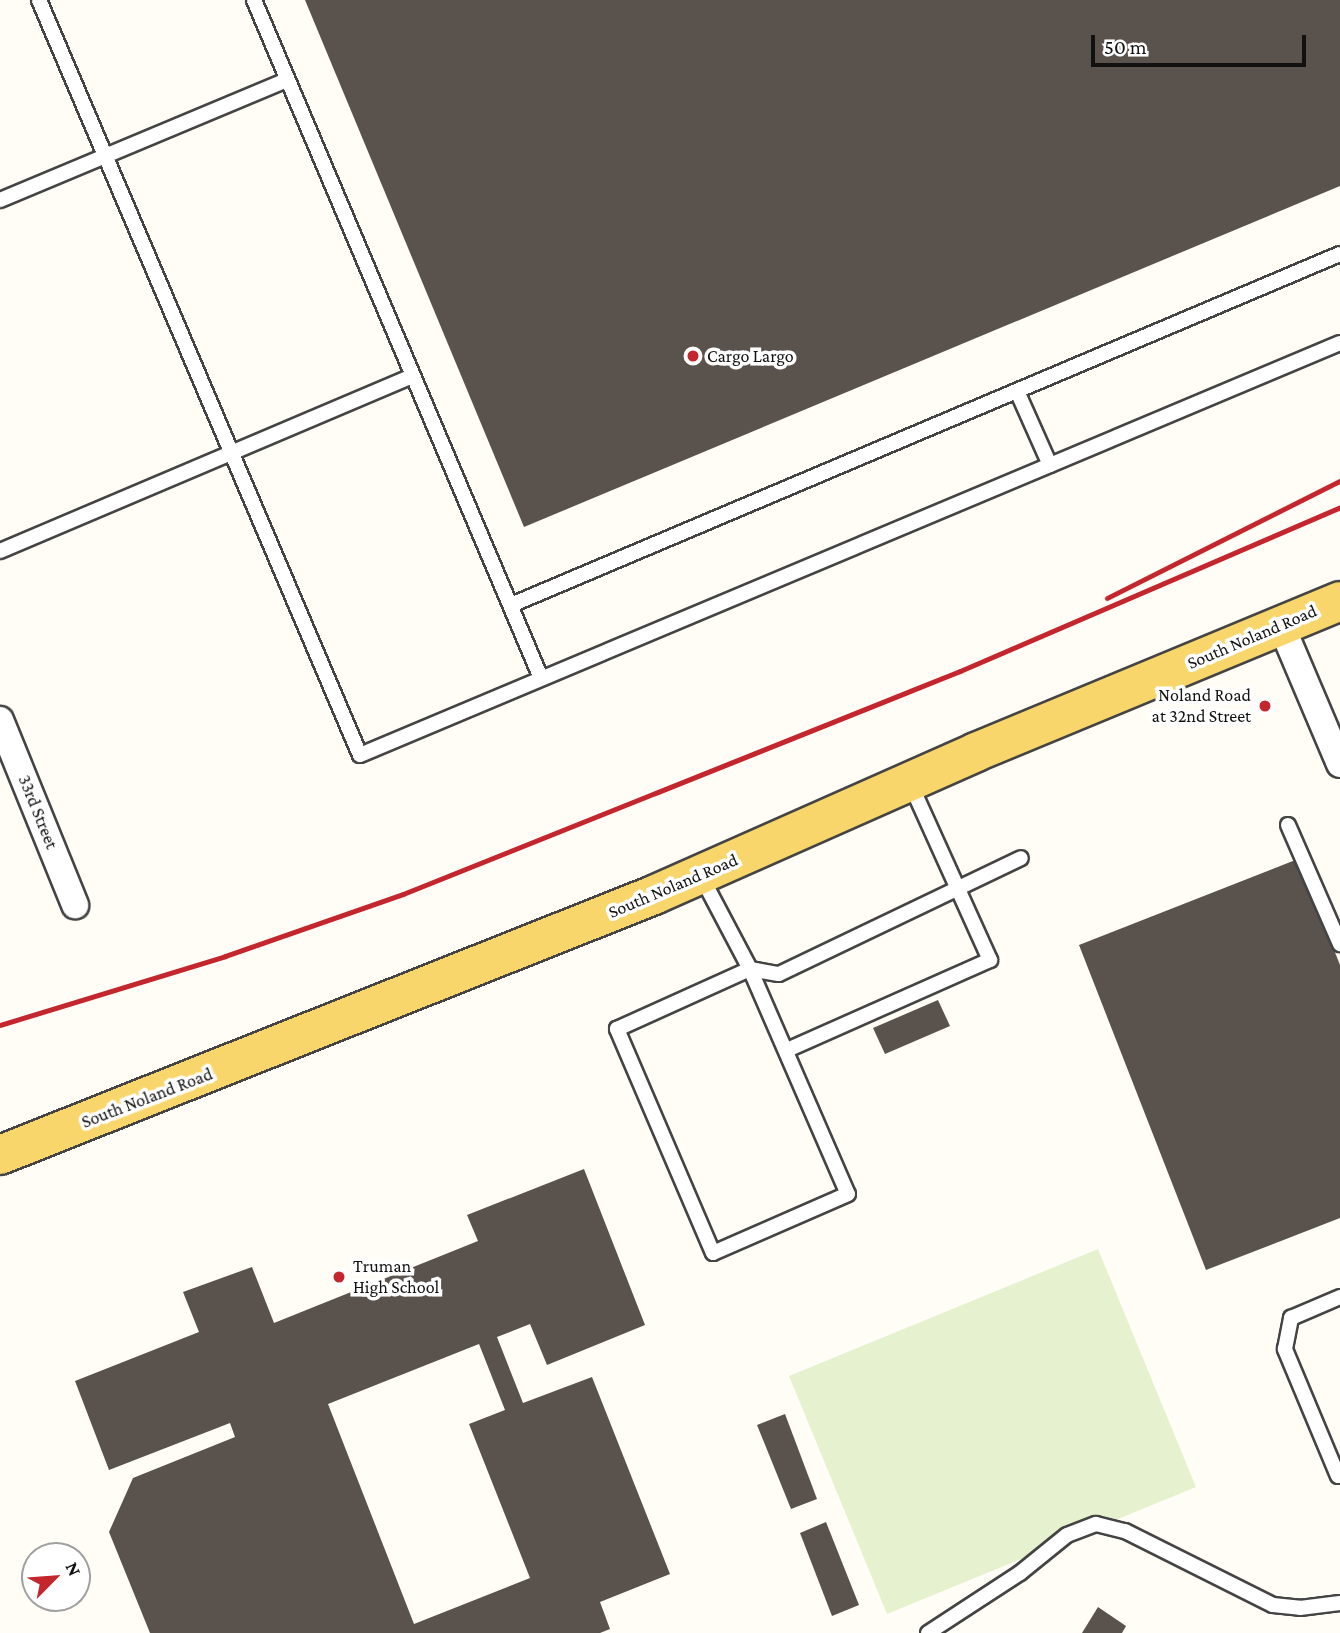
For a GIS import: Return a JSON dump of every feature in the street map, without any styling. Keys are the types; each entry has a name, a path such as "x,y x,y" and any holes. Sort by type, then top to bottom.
{"main road":[{"name":"South Noland Road","path":"0,1155 330,1027 701,875 909,782 1340,601"}],"street":[{"path":"1281,625 1340,764"},
{"name":"33rd Street","path":"0,720 75,905"}],"lane":[{"path":"39,0 229,452 360,754 1340,343"},
{"path":"254,0 541,678"},
{"path":"0,200 287,80"},
{"path":"510,606 1340,254"},
{"path":"0,551 412,376"},
{"path":"1017,391 1050,465"},
{"path":"787,1050 990,960 909,782"},
{"path":"1288,825 1340,944"},
{"path":"701,875 750,969 848,1195 713,1253 617,1029 750,969 779,974 1021,858"},
{"path":"1338,1476 1285,1349 1291,1318 1340,1297"},
{"path":"928,1633 1020,1573 1067,1535 1096,1524 1125,1531 1273,1605 1300,1608 1340,1603"}],"green space":[{"path":"1098,1249 1196,1487 887,1614 789,1376"}],"building":[{"name":"Cargo Largo","path":"305,0 1340,0 1340,186 524,527"},
{"path":"1298,859 1340,965 1340,1218 1206,1270 1079,945"},
{"path":"938,1000 950,1026 885,1054 873,1028"},
{"name":"Truman High School","path":"584,1169 645,1325 547,1365 530,1324 497,1337 523,1403 592,1377 670,1574 600,1602 610,1629 600,1633 150,1633 109,1532 133,1478 235,1437 230,1423 109,1470 75,1381 199,1332 183,1292 252,1267 274,1323 478,1241 467,1215","holes":["479,1344 505,1410 469,1424 530,1578 414,1624 328,1404"]},
{"path":"785,1414 817,1499 791,1509 757,1425"},
{"path":"826,1522 859,1605 832,1616 800,1533"},
{"path":"1098,1607 1126,1626 1122,1633 1082,1633"}],"railway":[{"path":"1107,598 1340,481"},
{"path":"0,1025 225,956 403,894 960,671 1340,507"}],"place":[{"name":"Cargo Largo","path":"693,356"},
{"name":"Noland Road at 32nd Street","path":"1265,706"},
{"name":"Truman High School","path":"339,1277"}]}
